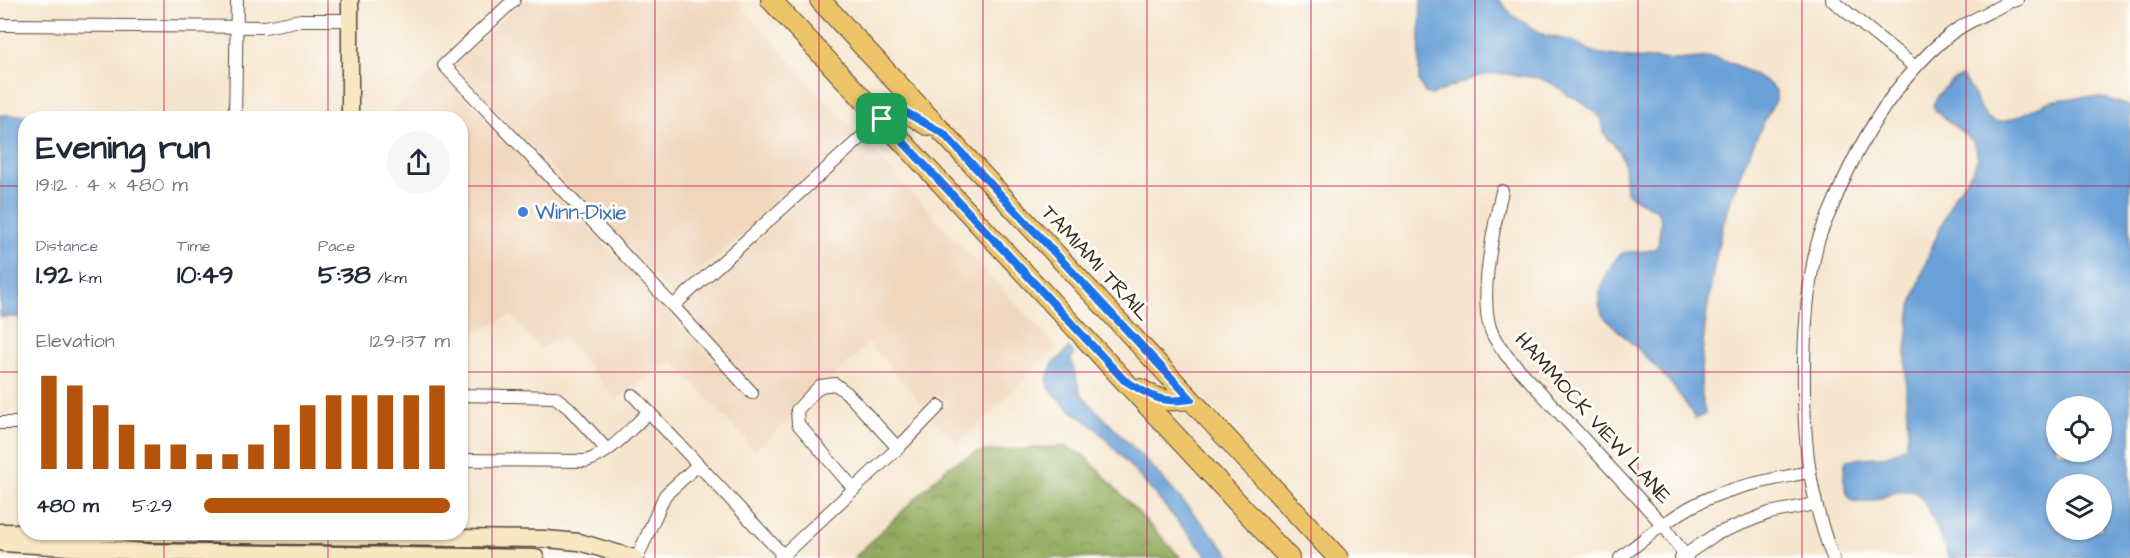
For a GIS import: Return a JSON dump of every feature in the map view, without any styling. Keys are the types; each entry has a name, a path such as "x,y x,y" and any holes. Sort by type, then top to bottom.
{"main road":[{"path":"771,0 1289,558"},
{"name":"TAMIAMI TRAIL","path":"820,0 1338,558"},
{"path":"882,119 894,112 905,112 943,133"},
{"path":"1124,380 1158,400 1171,402 1191,399"}],"street":[{"path":"235,111 237,0"},
{"path":"350,0 350,111"},
{"path":"514,0 444,65 673,306 752,393"},
{"path":"1832,0 1915,67"},
{"path":"1833,558 1815,504 1808,472 1804,410 1805,318 1817,243 1847,169 1888,102 1915,67 1950,34 2008,2 2017,0"},
{"path":"0,25 266,27 301,20 350,20"},
{"path":"673,306 882,119"},
{"name":"HAMMOCK VIEW LANE","path":"1502,191 1490,241 1487,313 1492,334 1506,355 1663,525 1684,557"},
{"path":"854,489 798,424 797,410 820,386 835,384 847,393 898,448"},
{"path":"468,395 555,397 569,408 607,450"},
{"path":"633,395 781,557 898,448 939,406"},
{"path":"468,460 586,461 596,458 607,450 649,412"},
{"path":"0,423 18,423"},
{"path":"468,537 579,542 636,558 665,495 698,465"},
{"path":"1620,558 1663,525 1709,498 1808,472"},
{"path":"1684,557 1716,534 1769,513 1815,504"},
{"path":"0,532 18,532"},
{"path":"347,540 347,555"},
{"path":"0,543 147,552 536,558"}],"shaded area":[{"path":"523,0 736,0 856,133 673,297 453,65"},
{"path":"438,64 438,69 751,401 762,394 682,307 865,143 1057,347 957,446 933,418 947,404 937,396 925,408 869,343 832,378 815,382 792,406 791,417 755,450 672,360 617,400 563,337 540,349 511,315 468,336 468,111 392,111"}],"green space":[{"path":"1065,446 1085,456 1181,558 854,558 949,466 978,452"}],"water":[{"path":"1421,0 1499,0 1513,16 1544,35 1572,41 1595,53 1630,58 1678,60 1711,57 1733,64 1766,81 1776,90 1776,99 1737,184 1719,241 1702,355 1701,378 1705,414 1695,419 1665,377 1603,316 1599,302 1600,293 1612,265 1623,253 1650,250 1658,246 1661,221 1657,210 1626,192 1624,163 1619,150 1604,134 1602,119 1580,100 1540,78 1496,73 1475,77 1432,95 1425,93 1419,81"},
{"path":"1961,76 1988,118 2002,122 2011,120 2045,103 2066,99 2102,98 2130,107 2130,558 1949,558 1929,511 1919,495 1914,492 1900,491 1864,502 1850,500 1848,495 1844,475 1846,460 1885,456 1906,445 1908,433 1906,351 1911,307 1930,251 1955,195 1972,172 1978,158 1974,142 1936,111 1933,105 1948,85"},
{"path":"0,115 18,115 18,317 0,317"},
{"path":"1069,347 1074,354 1071,359 1080,392 1154,469 1233,558 1209,558 1096,428 1068,408 1050,389 1047,383 1053,363"}],"place":[{"name":"Winn-Dixie","path":"523,212"}],"route":[{"path":"894,112 905,112 943,133 1191,399 1171,402 1158,400 1124,380 882,119 894,112"}]}
